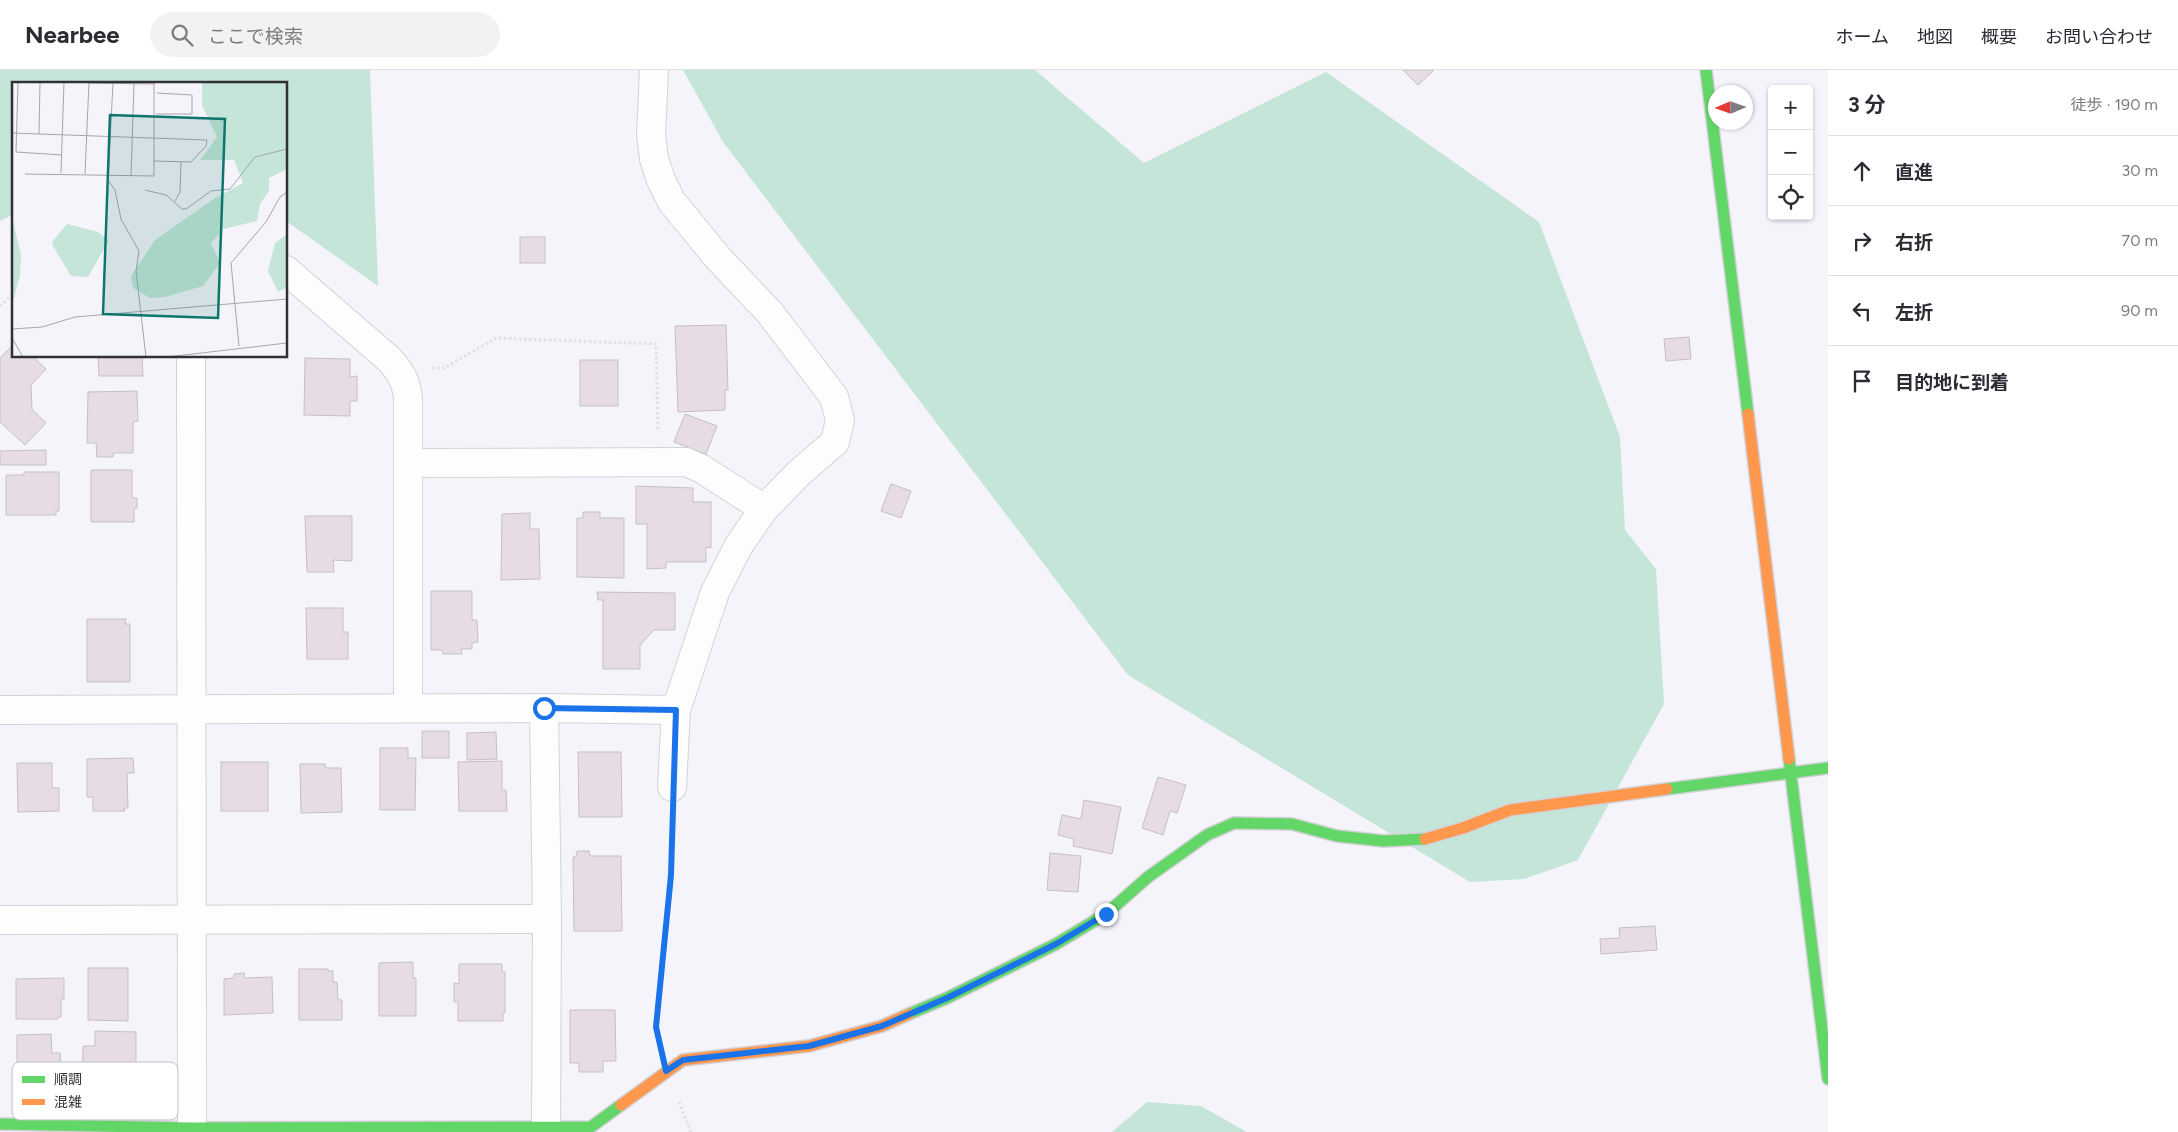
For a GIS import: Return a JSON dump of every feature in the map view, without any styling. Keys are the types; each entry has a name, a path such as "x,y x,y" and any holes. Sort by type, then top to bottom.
{"street":[{"path":"654,70 651,135 660,180 672,202 718,258 770,313 834,397 840,420 835,442 799,473 764,509 738,545 715,592 676,710 672,787"},
{"path":"1706,70 1828,1079"},
{"path":"288,272 390,360 402,374 408,398 408,707"},
{"path":"191,358 192,1130"},
{"path":"408,463 686,462 694,464 764,509"},
{"path":"0,710 408,707 676,710"},
{"path":"544,708 547,920 546,1129"},
{"path":"0,1124 192,1130 546,1129 591,1127 683,1060 809,1046 882,1026 947,998 1056,944 1106,914 1148,878 1207,835 1234,823 1264,822 1292,824 1337,836 1384,841 1421,840 1463,828 1510,810 1828,768"},
{"path":"0,920 547,920"}],"path":[{"path":"0,306 12,295"},
{"path":"402,374 414,368 444,368 496,338 656,344 658,462"},
{"path":"666,1071 656,1027 671,875 672,787"}],"green space":[{"path":"0,70 370,70 378,286 288,222 288,82 12,82 12,215 0,221"},
{"path":"683,70 1035,70 1144,163 1326,72 1539,222 1620,437 1625,530 1656,569 1664,704 1578,860 1524,879 1470,882 1128,675 723,142"},
{"path":"1147,1102 1201,1106 1247,1132 1112,1132"}],"building":[{"path":"1403,70 1434,70 1418,85"},
{"path":"520,237 545,237 545,263 520,263"},
{"path":"726,325 728,390 725,390 725,410 678,412 675,326"},
{"path":"1689,337 1691,359 1666,361 1664,339"},
{"path":"12,346 12,358 34,358 46,369 31,385 32,409 46,423 25,445 0,422 0,358"},
{"path":"98,358 142,358 143,376 99,376"},
{"path":"305,358 350,359 350,377 357,376 357,401 350,401 350,416 304,415"},
{"path":"580,360 618,360 618,406 580,406"},
{"path":"137,391 138,421 133,422 133,453 113,453 113,457 97,457 96,443 87,443 88,392"},
{"path":"685,414 717,426 706,454 674,442"},
{"path":"46,450 46,465 0,465 0,451"},
{"path":"91,470 132,470 132,498 137,498 137,508 134,509 134,522 91,522"},
{"path":"24,472 59,472 59,511 56,511 56,515 6,515 6,475 24,475"},
{"path":"891,484 911,491 901,518 881,511"},
{"path":"636,486 693,488 693,502 711,502 711,548 706,547 706,562 666,562 666,568 647,569 647,524 636,524"},
{"path":"583,512 600,512 600,518 624,518 624,578 577,577 577,518 583,518"},
{"path":"530,513 530,529 539,529 540,579 501,580 502,514"},
{"path":"305,516 352,516 352,561 333,560 334,572 307,572"},
{"path":"431,591 472,591 472,620 477,620 478,642 472,643 472,649 461,649 462,654 443,654 442,650 431,650"},
{"path":"597,592 675,593 675,630 654,630 640,645 640,669 603,669 603,600 598,600"},
{"path":"306,608 343,608 343,632 348,632 348,659 307,659"},
{"path":"87,619 126,619 125,624 130,624 130,682 87,682"},
{"path":"422,731 449,731 449,758 422,758"},
{"path":"496,732 497,759 467,760 467,733"},
{"path":"380,748 408,748 408,758 416,758 415,810 380,810"},
{"path":"578,752 621,752 622,817 579,817"},
{"path":"133,758 134,773 127,773 128,808 124,808 125,811 93,811 93,797 87,797 87,759"},
{"path":"502,761 502,790 506,790 507,811 459,811 458,762"},
{"path":"221,762 268,762 268,811 221,811"},
{"path":"17,763 52,763 52,788 59,788 59,811 18,812"},
{"path":"300,764 325,764 326,768 341,768 342,812 301,813"},
{"path":"1158,777 1186,785 1177,813 1170,811 1163,835 1142,828"},
{"path":"1084,800 1121,807 1112,854 1073,846 1074,839 1058,835 1062,815 1081,819"},
{"path":"577,851 589,851 590,856 621,856 622,931 574,931 573,857 576,857"},
{"path":"1050,853 1081,856 1078,892 1047,890"},
{"path":"1655,926 1657,950 1601,954 1600,939 1620,938 1619,928"},
{"path":"413,962 413,978 416,978 416,1016 379,1016 379,963"},
{"path":"459,964 502,964 502,972 505,972 505,1013 503,1013 503,1021 458,1021 458,1002 454,1002 454,983 459,984"},
{"path":"88,968 128,968 128,1021 88,1020"},
{"path":"299,969 328,969 328,971 333,971 333,982 337,982 338,1000 342,1000 342,1020 299,1020"},
{"path":"244,973 245,978 272,977 273,1013 224,1015 224,979 234,978 234,974"},
{"path":"64,978 64,999 61,999 61,1017 58,1017 58,1019 16,1019 16,979"},
{"path":"570,1010 615,1010 616,1061 603,1061 603,1072 579,1072 579,1063 570,1063"},
{"path":"95,1031 136,1032 136,1062 83,1062 83,1046 95,1046"},
{"path":"51,1034 52,1053 60,1053 61,1062 17,1062 17,1035"}],"traffic: fast":[{"path":"1706,70 1748,414"},
{"path":"1789,759 1828,1079"},
{"path":"1667,789 1828,768"},
{"path":"909,1014 947,998 1056,944 1106,914 1148,877 1207,835 1234,823 1292,824 1337,836 1384,841 1425,839"},
{"path":"0,1124 192,1128 591,1127 621,1105"}],"traffic: slow":[{"path":"1748,414 1789,759"},
{"path":"1425,839 1463,828 1510,810 1667,789"},
{"path":"621,1105 683,1060 809,1046 882,1026 909,1014"}],"route":[{"path":"544,708 676,710 672,787 671,875 656,1027 666,1071 683,1060 809,1046 882,1026 947,998 1056,944 1106,914"}]}
